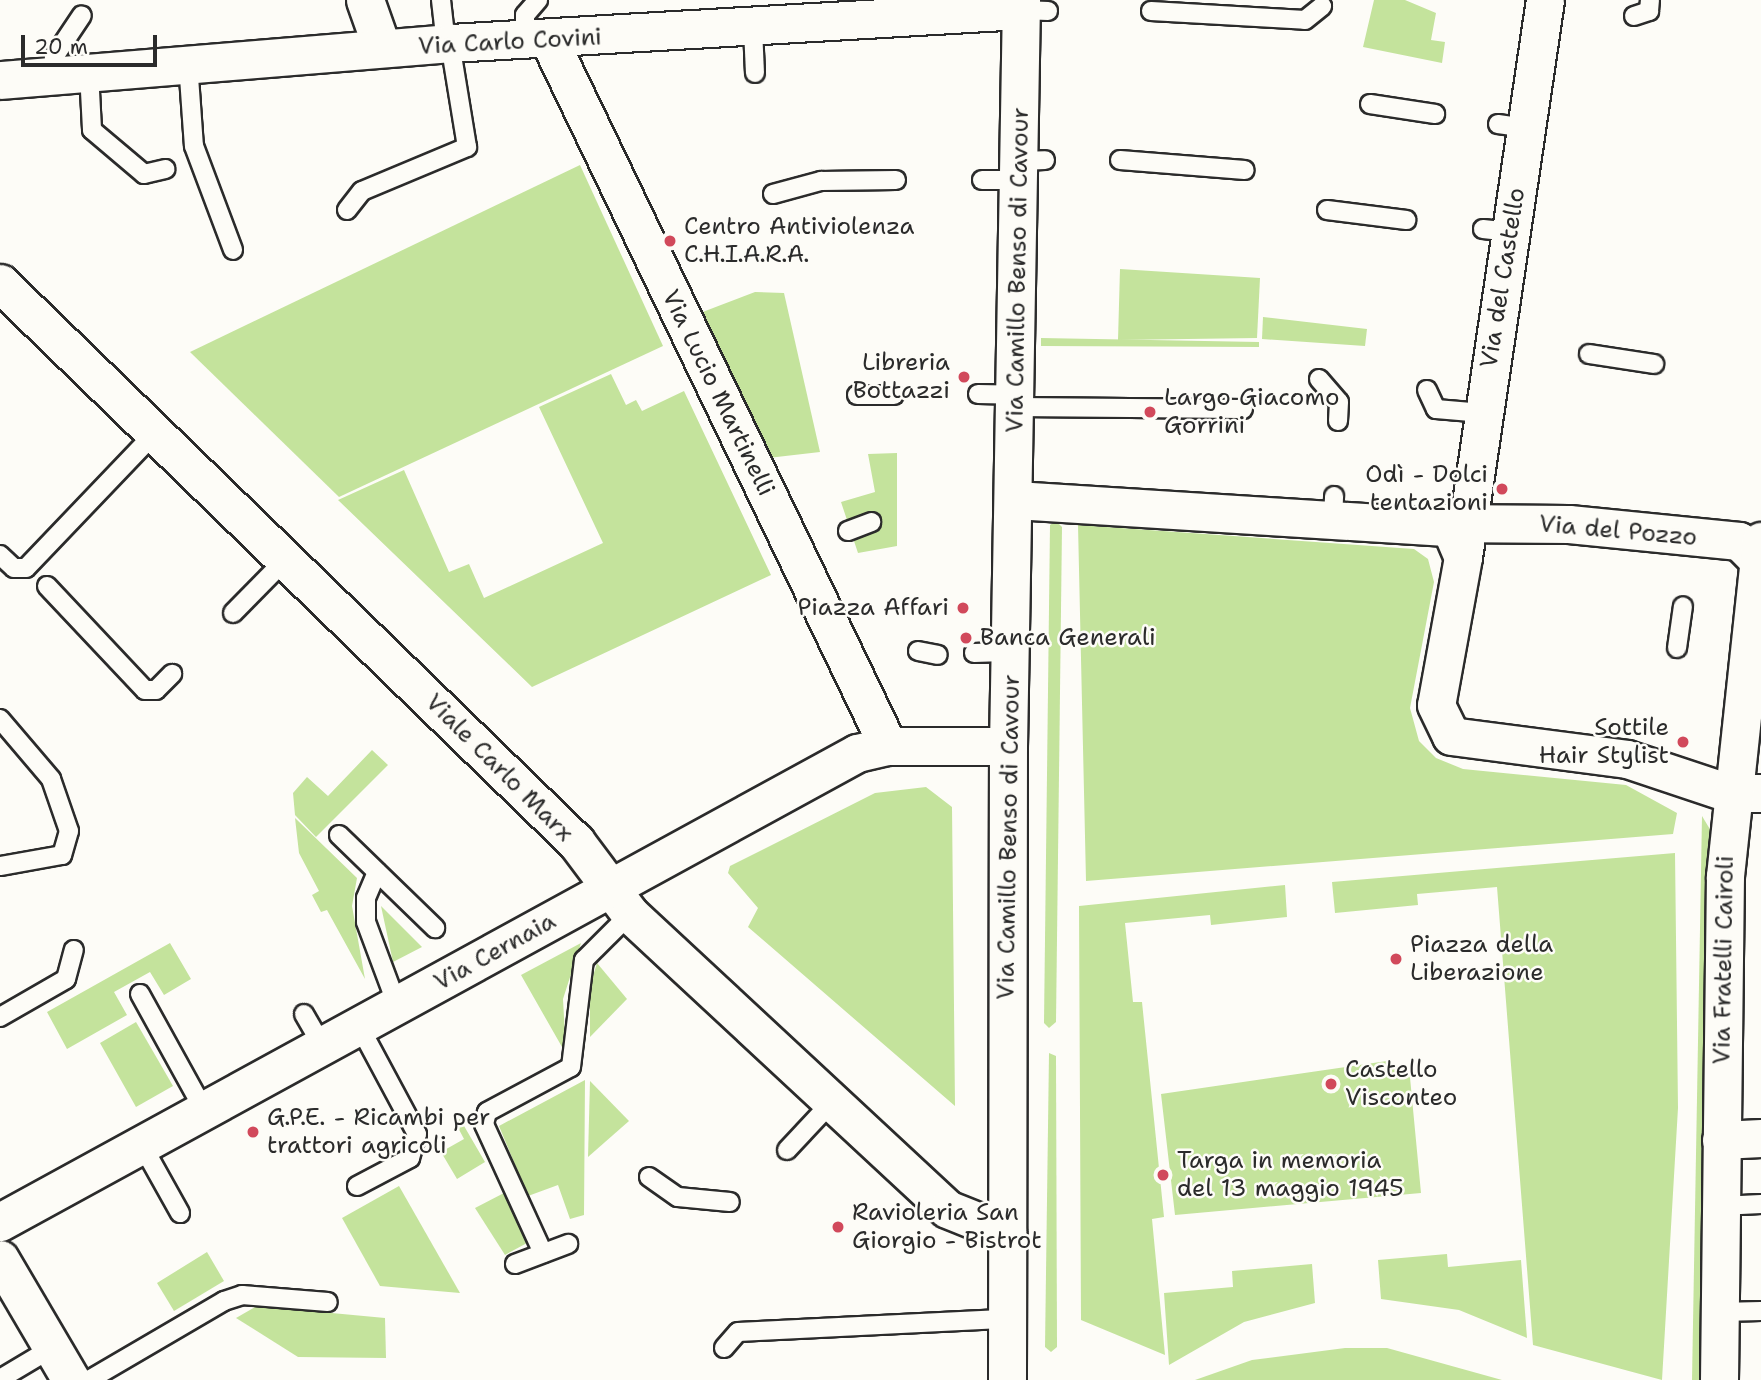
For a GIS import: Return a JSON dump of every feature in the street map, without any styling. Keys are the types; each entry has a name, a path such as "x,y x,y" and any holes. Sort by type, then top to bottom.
{"street":[{"path":"365,0 382,48"},
{"name":"Via del Castello","path":"1455,534 1483,413 1503,342 1512,126 1551,4"},
{"name":"Via Carlo Covini","path":"0,80 448,43 752,28 859,13 1030,7"},
{"name":"Via Camillo Benso di Cavour","path":"1007,1380 1008,746 1017,400 1028,167 1030,7"},
{"name":"Via Lucio Martinelli","path":"537,40 801,550 888,746"},
{"name":"Viale Carlo Marx","path":"0,283 576,842 619,902 697,976 947,1209 1007,1233"},
{"path":"1015,500 1333,507 1455,534 1436,705 1451,736 1628,759 1745,793"},
{"name":"Via del Pozzo","path":"1455,534 1691,545 1739,541 1760,555"},
{"name":"Via Fratelli Cairoli","path":"1719,1380 1721,1140 1760,555"},
{"name":"Via Cernaia","path":"0,1223 397,1005 619,902 857,754 888,746 1008,746"},
{"path":"1721,1140 1761,1138"},
{"path":"0,1259 71,1380"}],"lane":[{"path":"347,210 362,191 467,147 441,0"},
{"path":"537,40 525,15 538,0"},
{"path":"1634,16 1649,12 1650,0"},
{"path":"1151,11 1305,20 1322,6"},
{"path":"82,15 54,57 71,73 92,130 144,174 165,169"},
{"path":"752,28 755,73"},
{"path":"188,63 194,146 233,250"},
{"path":"1370,104 1435,114"},
{"path":"1120,160 1245,170"},
{"path":"982,180 1028,167"},
{"path":"773,194 821,181 895,180"},
{"path":"1327,210 1406,220"},
{"path":"1589,354 1654,364"},
{"path":"1319,379 1339,402 1338,421"},
{"path":"1427,390 1436,409 1483,413"},
{"path":"978,394 1017,400 1243,410"},
{"path":"857,395 894,395"},
{"path":"0,555 15,568 26,568 156,432"},
{"path":"848,531 872,522"},
{"path":"233,613 286,559"},
{"path":"47,586 145,690 156,690 172,674"},
{"path":"1677,648 1683,606"},
{"path":"918,651 937,655"},
{"path":"974,653 1011,652"},
{"path":"0,719 51,779 69,831 62,855 0,866"},
{"path":"339,835 435,928"},
{"path":"377,872 366,898 366,922 397,1005"},
{"path":"543,1253 484,1125 487,1112 571,1067 584,960 619,902"},
{"path":"0,1017 66,979 74,950"},
{"path":"140,994 204,1111"},
{"path":"304,1014 323,1046"},
{"path":"357,1186 410,1158 417,1134 359,1026"},
{"path":"787,1150 831,1102"},
{"path":"142,1145 180,1213"},
{"path":"649,1177 678,1197 730,1202"},
{"path":"1720,1206 1761,1204"},
{"path":"515,1264 568,1244"},
{"path":"89,1380 224,1301 242,1296 328,1302"},
{"path":"1720,1312 1761,1311"},
{"path":"724,1348 738,1332 1007,1319"},
{"path":"0,1379 52,1348"}],"green space":[{"path":"1374,0 1405,0 1436,13 1431,40 1445,42 1442,63 1363,47"},
{"path":"580,165 663,346 339,497 190,352"},
{"path":"1120,269 1260,278 1257,338 1118,340"},
{"path":"755,292 784,293 820,452 768,458 700,313"},
{"path":"1263,317 1367,329 1365,346 1262,339"},
{"path":"1041,338 1259,342 1259,347 1041,346"},
{"path":"611,374 626,405 636,400 642,411 684,391 771,575 532,687 338,500 404,470 449,572 469,564 484,598 603,543 539,407"},
{"path":"897,453 897,546 858,553 841,502 875,492 868,454"},
{"path":"1056,521 1062,527 1056,1022 1049,1028 1044,1023 1050,525"},
{"path":"1078,525 1414,549 1428,559 1434,582 1410,708 1419,741 1436,758 1463,769 1626,785 1677,813 1673,834 1086,881"},
{"path":"372,750 388,765 316,837 295,815 293,793 307,777 328,796"},
{"path":"926,787 952,807 955,1106 748,927 758,908 728,873 730,866 875,793"},
{"path":"1702,816 1711,831 1712,1113 1703,1380 1692,1380"},
{"path":"295,818 357,878 352,906 365,979 327,910 321,912 312,895 319,891 299,853"},
{"path":"1675,853 1678,1108 1662,1380 1533,1345 1497,887 1417,894 1418,905 1335,913 1332,882"},
{"path":"1285,885 1287,917 1211,925 1210,915 1125,923 1133,1002 1142,1002 1164,1217 1152,1219 1165,1355 1081,1320 1079,906"},
{"path":"381,906 422,947 393,962"},
{"path":"170,943 191,979 164,995 150,972 114,992 127,1015 67,1049 47,1012"},
{"path":"581,943 563,999 566,1054 521,975"},
{"path":"597,963 627,999 590,1037 590,986"},
{"path":"136,1022 173,1086 136,1107 100,1043"},
{"path":"1049,1053 1056,1056 1057,1347 1051,1352 1045,1347"},
{"path":"1387,1061 1388,1069 1409,1067 1421,1193 1175,1215 1161,1094"},
{"path":"585,1080 584,1215 570,1219 558,1185 528,1196 499,1126"},
{"path":"590,1081 629,1121 588,1157"},
{"path":"460,1119 485,1162 457,1179 441,1152 464,1139 455,1122"},
{"path":"399,1186 460,1293 380,1286 342,1218"},
{"path":"504,1193 527,1243 505,1255 475,1208"},
{"path":"207,1252 224,1281 174,1311 157,1283"},
{"path":"1447,1254 1448,1267 1521,1260 1527,1338 1459,1310 1381,1299 1378,1260"},
{"path":"1312,1264 1315,1303 1244,1322 1169,1365 1164,1293 1233,1287 1232,1271"},
{"path":"257,1306 385,1318 386,1358 298,1357 236,1318"},
{"path":"1345,1348 1387,1348 1502,1380 1195,1380 1252,1360"}],"place":[{"name":"Centro Antiviolenza C.H.I.A.R.A.","path":"670,241"},
{"name":"Libreria Bottazzi","path":"964,377"},
{"name":"Largo Giacomo Gorrini","path":"1150,412"},
{"name":"Odì - Dolci tentazioni","path":"1502,489"},
{"name":"Piazza Affari","path":"963,608"},
{"name":"Banca Generali","path":"966,638"},
{"name":"Sottile Hair Stylist","path":"1683,742"},
{"name":"Piazza della Liberazione","path":"1396,959"},
{"name":"Castello Visconteo","path":"1331,1084"},
{"name":"G.P.E. - Ricambi per trattori agricoli","path":"253,1132"},
{"name":"Targa in memoria del 13 maggio 1945","path":"1163,1175"},
{"name":"Ravioleria San Giorgio - Bistrot","path":"838,1227"}]}
